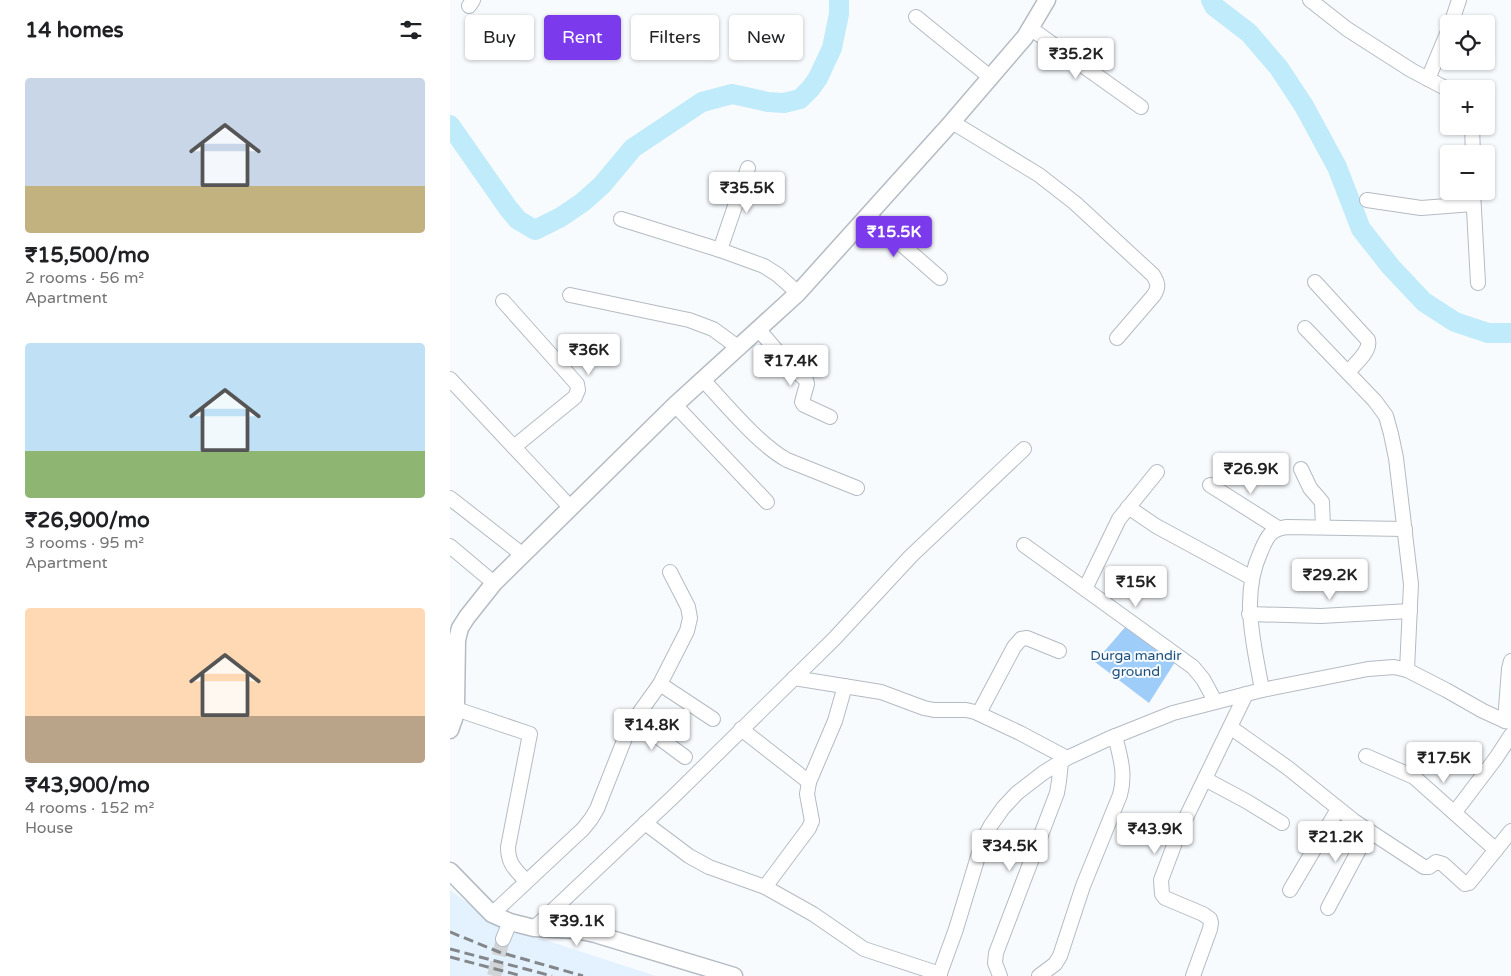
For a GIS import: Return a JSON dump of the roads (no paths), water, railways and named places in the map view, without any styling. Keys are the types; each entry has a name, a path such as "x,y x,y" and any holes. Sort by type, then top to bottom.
{"street":[{"path":"450,730 456,709 458,634 467,617 494,583 676,405 798,293 952,122 1025,37 1047,0"},
{"path":"1310,0 1347,29 1411,70 1440,85"},
{"path":"1453,15 1459,0"},
{"path":"916,18 990,77"},
{"path":"1030,28 1141,107"},
{"path":"1428,79 1440,50"},
{"path":"952,122 1039,175 1075,203 1153,275 1158,282 1158,289 1117,338"},
{"path":"720,250 748,168"},
{"path":"1367,200 1421,208 1459,200"},
{"path":"1473,200 1478,283"},
{"path":"868,215 940,278"},
{"path":"622,219 720,250 771,270 798,293"},
{"path":"1316,282 1368,340 1367,348 1348,372"},
{"path":"570,295 696,322 713,329 739,348"},
{"path":"503,301 577,384 578,390 575,397 514,447"},
{"path":"1305,328 1375,401 1386,416 1396,458 1411,584 1407,670"},
{"path":"758,330 789,365 806,380 807,384 802,402 830,417"},
{"path":"703,380 758,438 778,455 857,488"},
{"path":"453,389 514,447 571,508"},
{"path":"676,405 766,502"},
{"path":"534,928 742,729 834,638 911,556 1024,449"},
{"path":"1301,469 1310,488 1322,502 1323,527"},
{"path":"1085,589 1119,519 1158,472"},
{"path":"1210,485 1278,528"},
{"path":"450,498 523,555"},
{"path":"1128,507 1156,526 1252,578"},
{"path":"1262,690 1249,614 1252,578 1256,562 1271,532 1278,528 1405,529"},
{"path":"1024,545 1193,667 1203,679 1215,701"},
{"path":"450,546 494,583"},
{"path":"492,914 592,819 632,723 660,684 688,631 690,618 688,608 670,572"},
{"path":"1249,614 1321,616 1410,611"},
{"path":"979,713 1014,647 1021,639 1027,638 1058,651"},
{"path":"645,823 689,856 702,863 765,887 813,914 864,949 939,975 956,929 981,847 991,825 1017,793 1064,760 1115,736 1173,713 1262,690 1368,669 1394,667 1407,670 1483,711 1508,722 1509,669 1511,661"},
{"path":"794,678 881,692 924,708 966,710 979,713 1020,732 1064,760"},
{"path":"660,684 713,719"},
{"path":"765,887 809,828 812,821 807,794 809,782 835,721 845,686"},
{"path":"1193,976 1210,930 1210,919 1204,914 1166,898 1162,894 1161,880 1179,832 1246,694"},
{"path":"456,709 530,734 508,847 510,864 526,881"},
{"path":"632,723 646,728 685,757"},
{"path":"1230,727 1288,768 1369,832 1424,867 1429,867 1436,862 1443,864 1467,884 1511,831"},
{"path":"742,729 809,782"},
{"path":"1455,812 1511,735"},
{"path":"1039,976 1050,969 1060,956 1084,886 1120,795 1123,784 1122,764 1115,736"},
{"path":"1366,756 1414,777 1496,850"},
{"path":"1000,976 995,963 996,953 1057,792 1064,760"},
{"path":"1205,780 1246,801 1282,823"},
{"path":"1290,890 1316,843 1338,809"},
{"path":"1328,908 1369,832"},
{"path":"450,871 492,914 510,922 534,928 576,930 595,934 734,976"},
{"path":"503,938 510,922"}],"waterway":[{"path":"450,125 508,208 518,220 535,230 561,217 583,202 602,185 633,148 702,102 732,94 768,102 784,103 800,99 818,78 832,48 839,14 839,0"},
{"path":"1211,0 1214,6 1249,33 1279,68 1304,106 1337,167 1361,229 1391,267 1424,302 1455,322 1488,333 1511,333"}],"tunnel":[{"path":"494,976 503,939"}],"railway":[{"path":"450,932 499,952 583,976"},
{"path":"450,949 552,976"},
{"path":"450,957 522,976"}],"park label":[{"name":"Durga mandir ground","path":"1136,664"}]}
